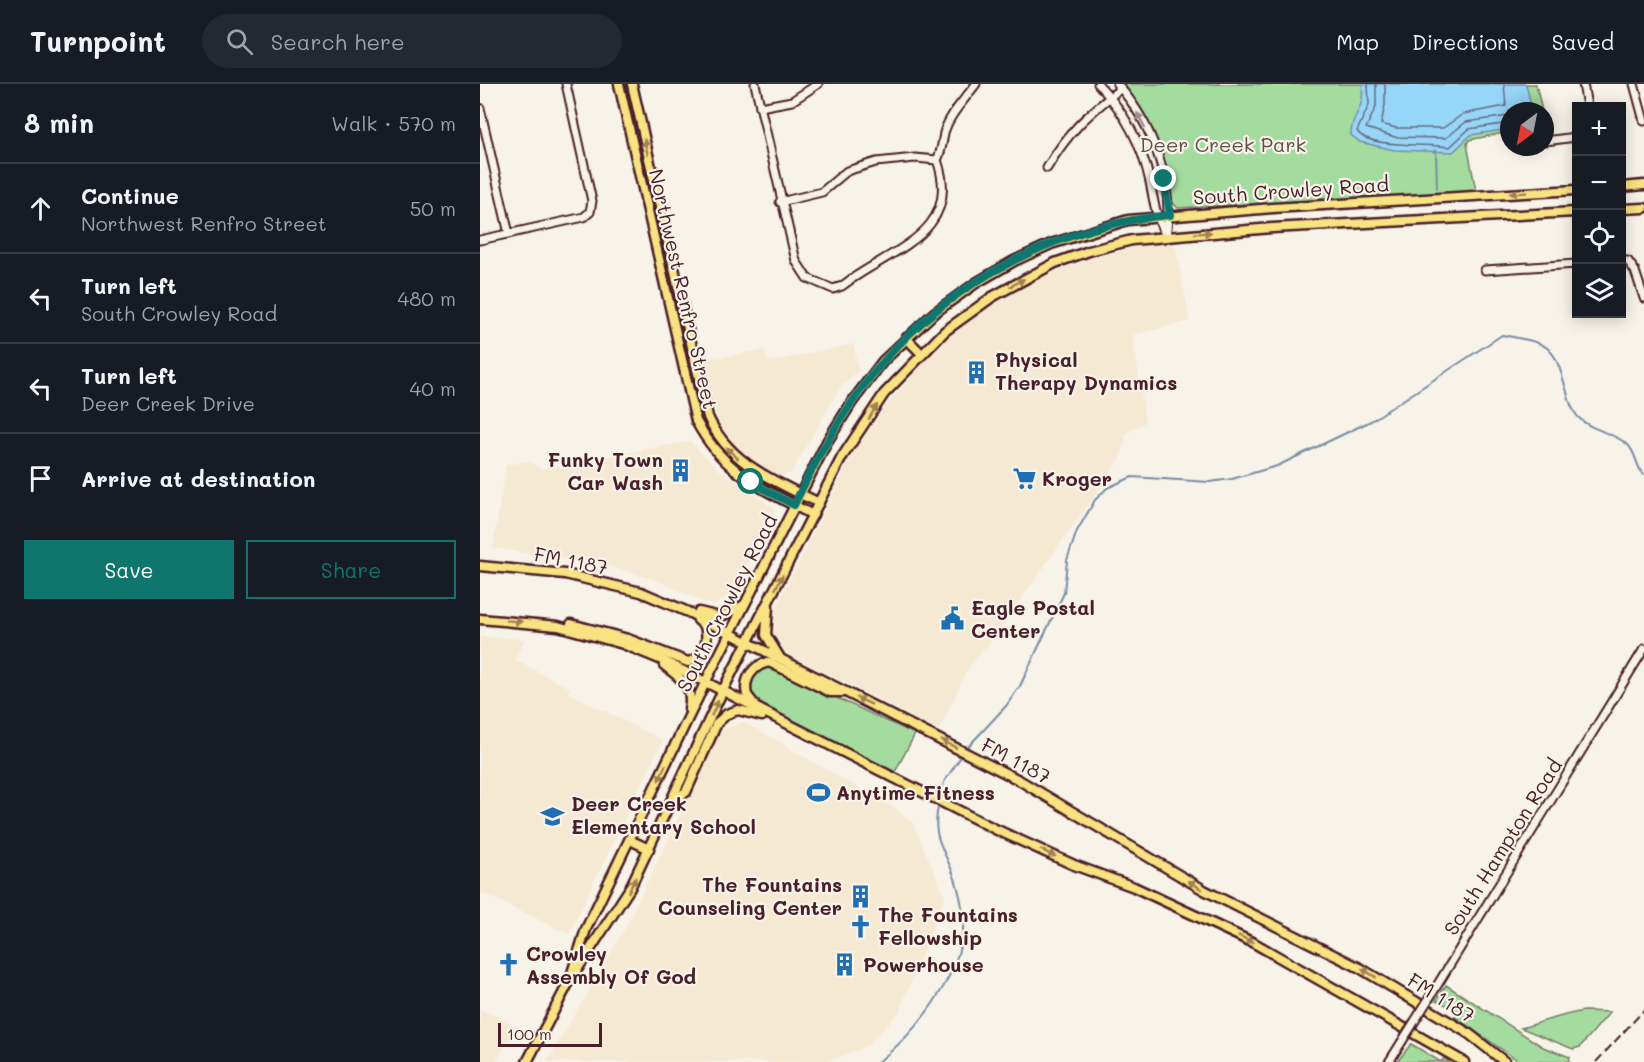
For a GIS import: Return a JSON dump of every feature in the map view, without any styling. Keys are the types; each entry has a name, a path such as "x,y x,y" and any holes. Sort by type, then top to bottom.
{"main road":[{"name":"Northwest Renfro Street","path":"619,84 696,421 708,444 738,474 813,515"},
{"name":"Northwest Renfro Street","path":"632,84 708,417 717,436 742,462 819,503"},
{"path":"1626,187 1644,185"},
{"name":"South Crowley Road","path":"569,982 586,929 706,681 828,440 852,402 883,362 906,338 959,295 1014,261 1087,232 1128,220 1170,215 1572,189"},
{"path":"1626,209 1644,208"},
{"name":"South Crowley Road","path":"527,1062 569,982 620,907 723,690 842,456 884,394 921,353 945,331 992,297 1055,263 1100,248 1166,236 1572,212"},
{"path":"906,338 921,353"},
{"path":"708,444 717,436"},
{"name":"FM 1187","path":"480,566 565,574 641,592 688,612 1019,780 1204,890 1360,968 1468,1033 1505,1062"},
{"path":"641,592 650,591 713,617 736,612 747,602"},
{"path":"768,603 766,635 780,658"},
{"path":"542,623 552,620 596,628 688,662 700,656 707,637 705,626 688,612"},
{"path":"480,619 542,623 601,637 662,660 995,829 1074,866 1134,887 1254,943 1464,1062"},
{"path":"662,660 665,666 689,687 691,700 687,721"},
{"path":"760,710 749,699 745,690 750,673 763,663 776,664 831,692 845,692"},
{"path":"673,799 686,792 717,723 727,714 738,710 756,713 860,766 871,765"},
{"path":"630,840 649,849"}],"street":[{"path":"480,240 584,217 590,212 592,201 566,84"},
{"path":"754,84 780,202 800,271 817,285 833,289 842,286 916,239 927,229 942,202 944,178 937,160 950,119 976,84"},
{"path":"760,107 792,101 818,84"},
{"path":"1098,84 1127,120 1140,149 1156,216 1166,236"},
{"path":"1582,84 1586,102"},
{"path":"1634,84 1644,121"},
{"path":"1047,168 1077,124 1110,97 1119,86 1138,113 1154,144 1164,179 1170,215 1166,236"},
{"path":"480,108 509,234"},
{"path":"1554,140 1572,138"},
{"path":"780,202 822,192 847,171 865,165 915,158 937,160"},
{"path":"1626,261 1635,270 1644,298"},
{"path":"1485,270 1572,264"},
{"name":"South Hampton Road","path":"1389,1062 1644,649"}],"shaded area":[{"path":"1153,243 1175,244 1190,321 1133,335 1145,422 1126,434 1121,458 996,635 968,668 939,730 779,650 769,635 773,614 854,451 885,407 936,348 986,308 1049,274 1092,258"},
{"path":"854,344 858,371 839,389 791,473 781,476 757,465 733,444 718,422 703,360 764,350 768,362"},
{"path":"690,441 718,469 775,509 733,593 713,606 656,580 604,565 493,548 506,465 528,461 541,469"},
{"name":"Deer Creek Elementary School","path":"480,637 525,639 515,660 570,688 568,693 663,740 569,934 480,892"},
{"path":"744,722 897,810 913,823 945,897 899,1012 867,1046 827,1062 547,1062 624,930 722,729"},
{"path":"480,1009 516,1026 496,1062 480,1062"}],"green space":[{"name":"Deer Creek Park","path":"1122,84 1536,84 1540,102 1500,102 1500,134 1469,140 1467,144 1476,191 1178,208 1170,196 1162,157 1136,103"},
{"path":"768,666 915,734 895,772 754,700 750,696 753,677 759,670"},
{"path":"1446,985 1543,1047 1570,1057 1568,1062 1520,1062 1455,1017 1456,1010 1436,1000"},
{"path":"1585,1011 1610,1012 1580,1047 1573,1049 1521,1028 1561,1016"},
{"path":"1411,1044 1441,1062 1397,1062"}],"water":[{"path":"1362,84 1526,84 1530,102 1500,102 1500,130 1471,135 1453,152 1394,150 1360,142 1351,135 1351,128 1363,93"}],"waterway":[{"path":"1436,150 1437,188"},
{"path":"965,750 1006,706 1020,686 1064,593 1067,560 1077,531 1095,500 1107,488 1132,477 1209,482 1232,479 1277,466 1371,421 1502,335 1531,341 1548,348 1558,364 1576,414 1583,422 1627,444 1633,451 1644,475"},
{"path":"940,797 944,782 962,755"},
{"path":"878,1062 907,1036 933,1004 953,967 959,949 963,930 962,907 953,874 938,837 936,827 939,803"}],"railway":[{"path":"1596,1062 1644,1010"}],"place":[{"name":"Physical Therapy Dynamics","path":"977,372"},
{"name":"Funky Town Car Wash","path":"681,471"},
{"name":"Kroger","path":"1024,479"},
{"name":"Eagle Postal Center","path":"953,619"},
{"name":"Anytime Fitness","path":"818,793"},
{"name":"Deer Creek Elementary School","path":"553,816"},
{"name":"The Fountains Counseling Center","path":"860,896"},
{"name":"The Fountains Fellowship","path":"860,926"},
{"name":"Crowley Assembly Of God","path":"508,965"},
{"name":"Powerhouse","path":"845,965"}],"route":[{"path":"751,482 794,505 828,440 852,402 883,362 934,313 976,283 1014,261 1051,244 1128,220 1170,215 1164,179"}]}
